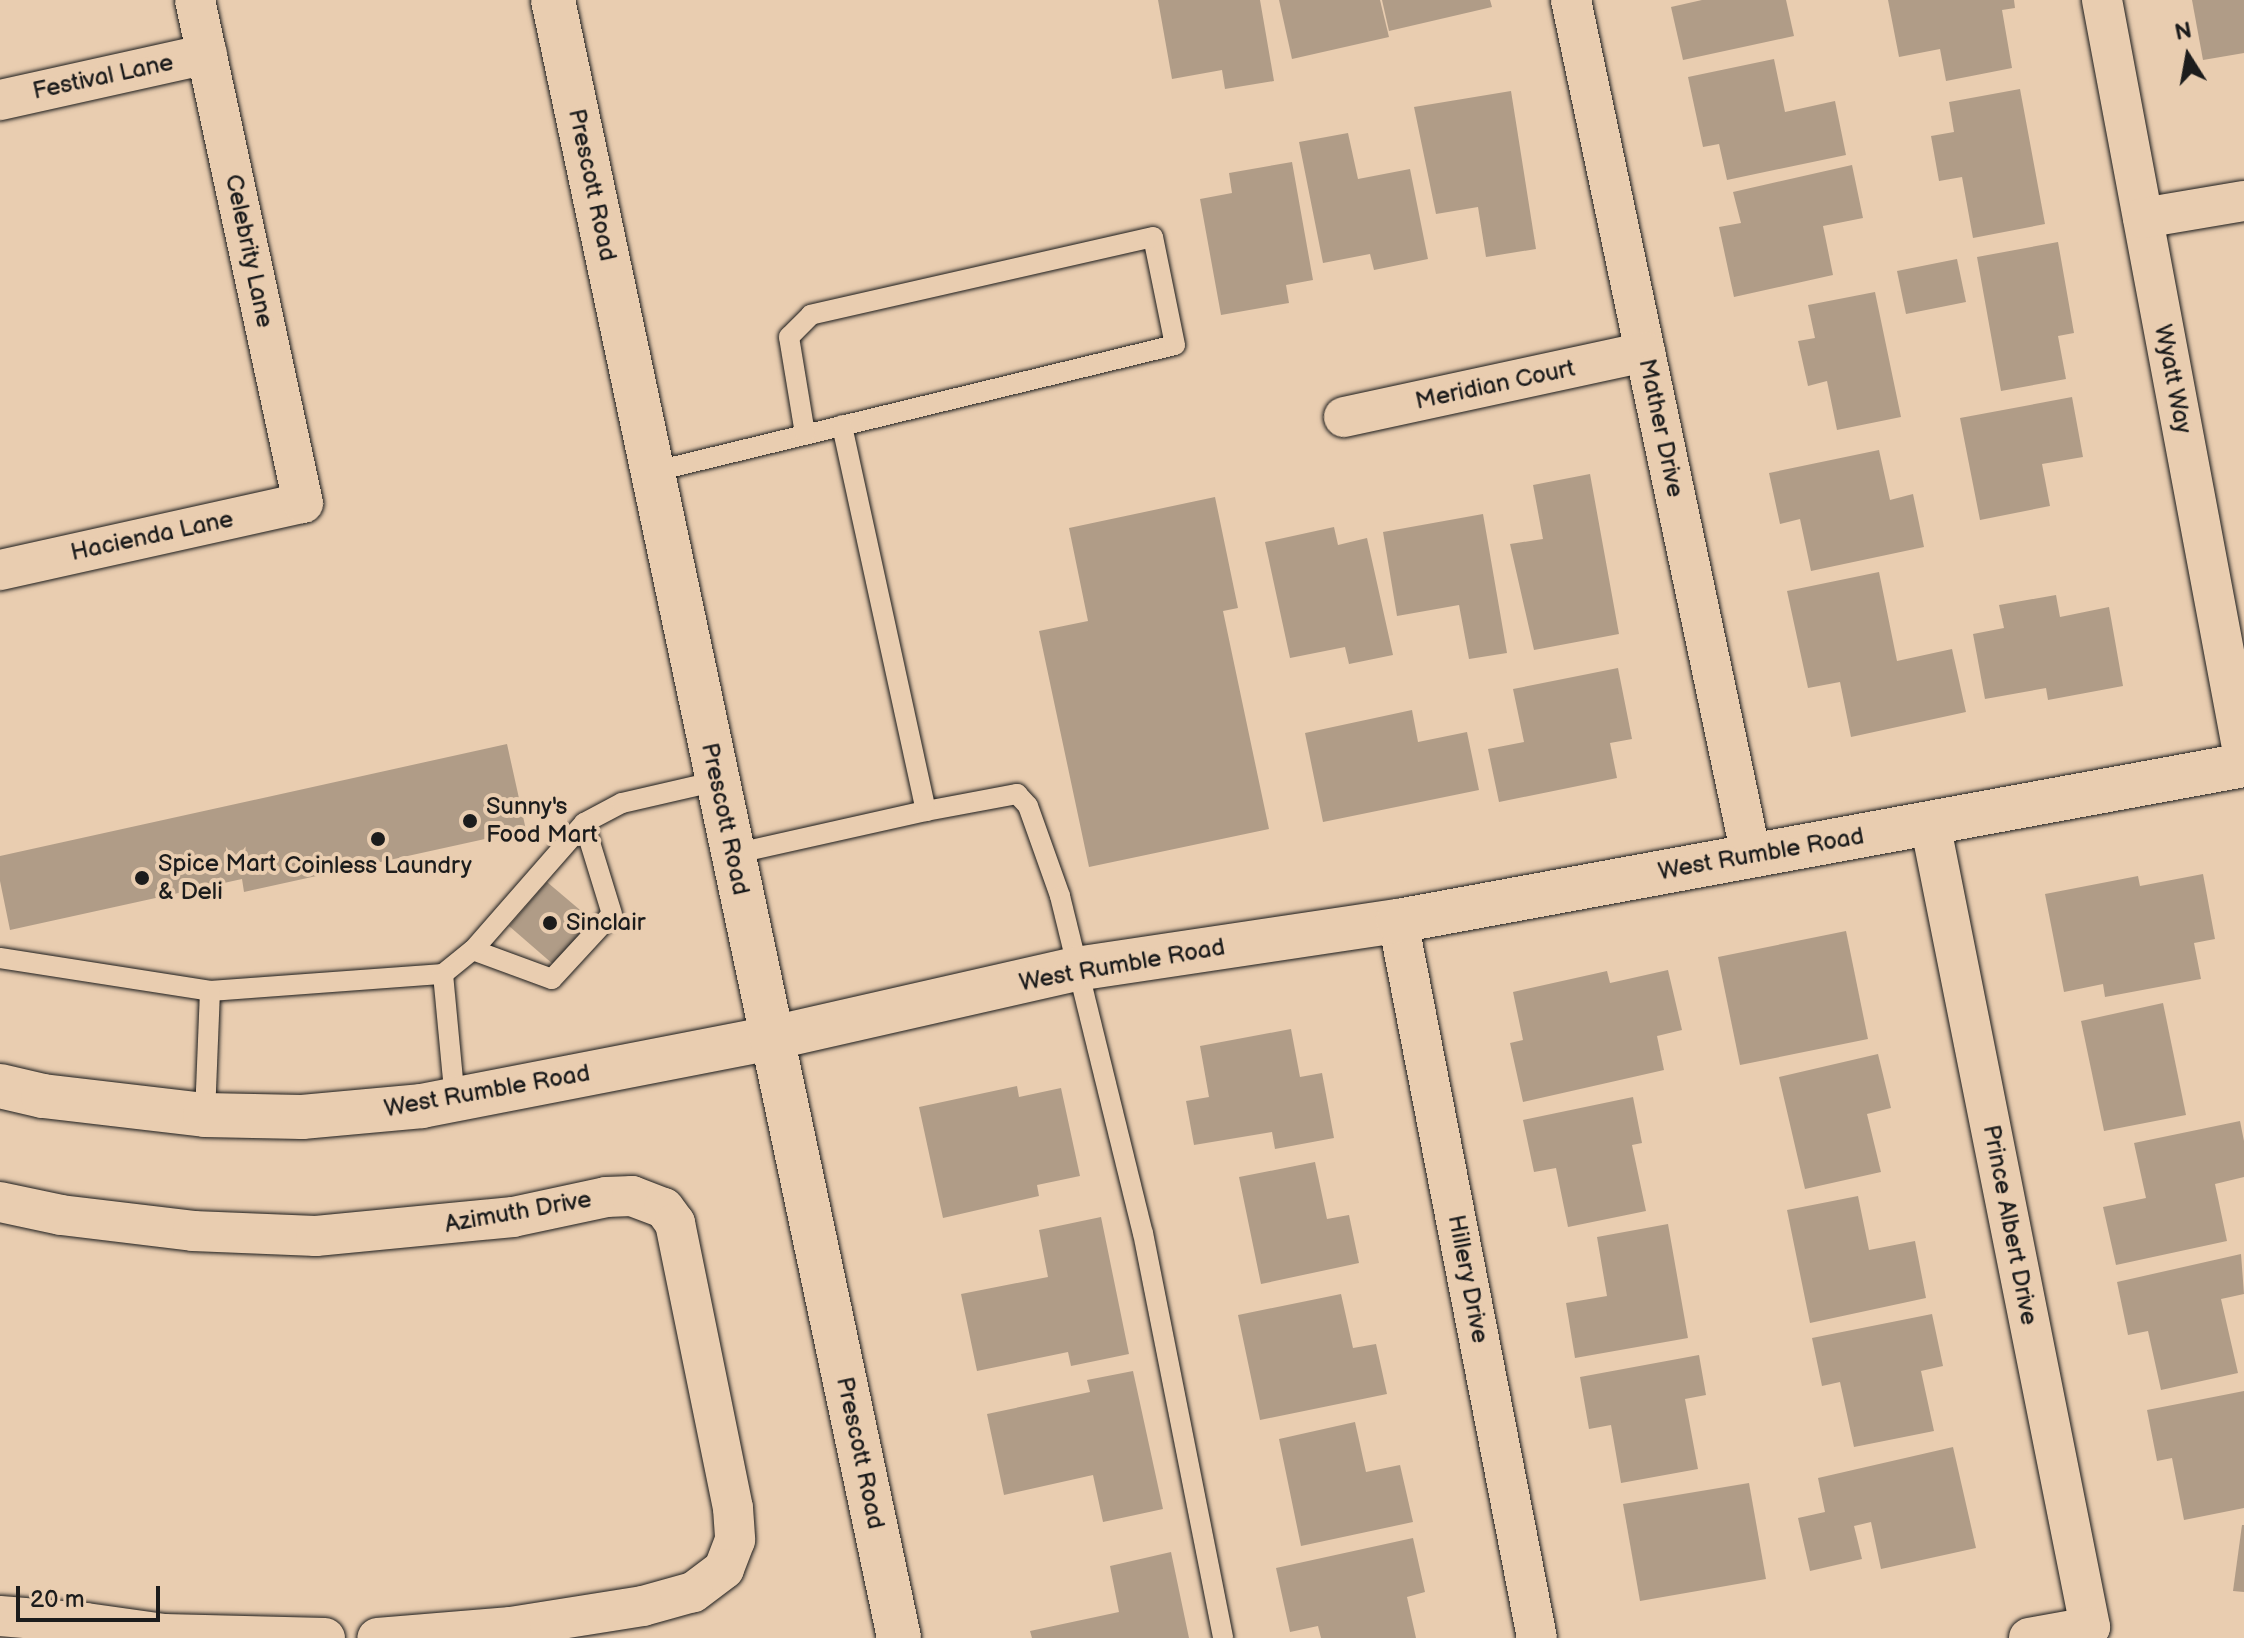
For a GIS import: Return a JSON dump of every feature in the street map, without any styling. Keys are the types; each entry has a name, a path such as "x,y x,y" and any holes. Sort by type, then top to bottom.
{"street":[{"name":"Celebrity Lane","path":"195,0 303,503"},
{"name":"Prescott Road","path":"553,0 899,1638"},
{"name":"Mather Drive","path":"1571,0 1751,856"},
{"name":"Wyatt Way","path":"2102,0 2244,758"},
{"name":"Festival Lane","path":"0,100 207,54"},
{"path":"2143,218 2244,201"},
{"name":"Meridian Court","path":"1344,417 1645,352"},
{"name":"Hacienda Lane","path":"0,570 303,503"},
{"name":"West Rumble Road","path":"0,1086 43,1096 205,1115 302,1117 455,1100 772,1038 1076,969 1398,921 2244,765"},
{"name":"Prince Albert Drive","path":"1930,823 2090,1627 2029,1638"},
{"name":"Hillery Drive","path":"1398,921 1537,1638"},
{"name":"Azimuth Drive","path":"0,1202 61,1215 193,1231 316,1236 513,1217 606,1197 632,1196 658,1205 675,1223 733,1508 735,1540 724,1569 693,1592 643,1606 511,1627 377,1638"},
{"path":"0,1616 86,1623 164,1636 325,1638"}],"lane":[{"path":"652,472 1175,345 1153,237 811,315 789,337 805,434"},
{"path":"842,425 926,811"},
{"path":"0,958 210,991 443,974 473,950 584,823 622,803 717,781"},
{"path":"733,854 1017,794 1028,806 1060,896 1143,1233 1223,1638"},
{"path":"473,950 552,979 612,914 584,823"},
{"path":"443,974 455,1100"},
{"path":"205,1115 210,991"}],"building":[{"path":"1158,0 1260,0 1274,81 1225,89 1222,70 1172,79"},
{"path":"1279,0 1380,0 1389,37 1292,59"},
{"path":"1382,0 1490,0 1492,7 1389,31"},
{"path":"1702,0 1786,0 1794,36 1683,60 1671,7"},
{"path":"1888,0 2014,0 2015,8 2002,10 2012,68 1946,81 1940,49 1899,57"},
{"path":"2192,0 2244,0 2244,53 2203,60"},
{"path":"1774,59 1785,112 1835,101 1846,155 1727,180 1719,144 1703,147 1688,77"},
{"path":"2020,89 2045,224 1973,238 1962,177 1939,181 1931,136 1954,132 1949,102"},
{"path":"1511,91 1536,249 1486,257 1478,207 1436,214 1414,107"},
{"path":"1348,133 1358,179 1410,169 1428,259 1374,270 1370,254 1323,263 1299,142"},
{"path":"1292,162 1313,280 1286,285 1289,303 1221,315 1200,199 1232,193 1229,173"},
{"path":"1852,165 1863,218 1823,226 1833,275 1734,297 1719,227 1741,223 1733,192"},
{"path":"2058,242 2074,333 2058,336 2066,379 2001,391 1977,257"},
{"path":"1957,259 1966,302 1906,314 1897,271"},
{"path":"1875,292 1901,417 1837,430 1827,381 1808,386 1798,341 1815,338 1808,305"},
{"path":"2072,397 2083,457 2042,464 2050,506 1980,520 1960,418"},
{"path":"1879,450 1890,500 1913,494 1924,547 1811,571 1800,519 1780,524 1769,473"},
{"path":"1590,474 1619,634 1534,650 1510,544 1543,539 1533,485"},
{"path":"1215,497 1238,608 1223,611 1269,829 1089,867 1039,631 1088,621 1069,528"},
{"path":"1483,514 1507,653 1469,659 1459,605 1397,616 1383,532"},
{"path":"1334,527 1338,545 1367,538 1393,655 1349,664 1345,647 1290,658 1265,542"},
{"path":"1879,572 1897,661 1952,649 1966,712 1851,737 1840,682 1808,688 1787,591"},
{"path":"2056,595 2060,617 2109,607 2123,686 2048,700 2046,688 1985,699 1973,634 2004,628 1999,605"},
{"path":"1618,668 1632,739 1610,743 1617,778 1499,802 1488,749 1524,742 1513,689"},
{"path":"1412,710 1418,742 1467,732 1479,790 1323,822 1305,733"},
{"path":"507,744 526,830 244,892 242,879 10,930 0,881 0,856"},
{"path":"2203,874 2215,939 2194,943 2201,979 2105,997 2103,984 2064,992 2045,894 2138,876 2140,886"},
{"path":"547,882 593,921 554,965 509,926"},
{"path":"1846,931 1868,1039 1740,1065 1718,957"},
{"path":"1668,970 1682,1030 1657,1036 1664,1070 1523,1102 1510,1043 1523,1040 1513,992 1607,971 1610,983"},
{"path":"2163,1003 2186,1115 2104,1131 2081,1021"},
{"path":"1291,1029 1300,1077 1322,1073 1334,1138 1275,1149 1272,1132 1194,1145 1186,1101 1209,1097 1200,1046"},
{"path":"1878,1054 1891,1108 1867,1114 1881,1172 1805,1189 1779,1077"},
{"path":"1017,1086 1019,1097 1061,1088 1080,1176 1037,1185 1039,1196 943,1218 919,1107"},
{"path":"1633,1097 1642,1143 1632,1145 1646,1211 1568,1227 1556,1168 1534,1172 1523,1120"},
{"path":"2240,1121 2244,1141 2244,1177 2215,1184 2227,1241 2116,1265 2103,1207 2146,1198 2134,1143"},
{"path":"1315,1162 1327,1219 1349,1215 1359,1263 1261,1284 1239,1177"},
{"path":"1858,1196 1869,1250 1915,1241 1926,1298 1810,1323 1787,1210"},
{"path":"1101,1217 1129,1354 1071,1366 1068,1352 977,1371 961,1294 1048,1277 1039,1230"},
{"path":"1668,1224 1688,1338 1575,1358 1566,1303 1607,1296 1597,1237"},
{"path":"2241,1254 2244,1294 2221,1299 2238,1373 2161,1390 2148,1331 2128,1335 2117,1282"},
{"path":"1341,1294 1353,1348 1376,1344 1387,1394 1260,1420 1238,1315"},
{"path":"1932,1314 1943,1366 1921,1371 1934,1431 1854,1447 1840,1382 1822,1386 1812,1338"},
{"path":"1699,1355 1706,1395 1685,1399 1698,1469 1621,1483 1611,1425 1589,1429 1580,1377"},
{"path":"1133,1371 1163,1509 1103,1522 1093,1475 1004,1495 987,1414 1090,1392 1087,1380"},
{"path":"2244,1391 2244,1508 2184,1520 2172,1458 2157,1461 2147,1410"},
{"path":"1355,1422 1366,1472 1400,1465 1413,1522 1301,1546 1279,1439"},
{"path":"1953,1447 1976,1548 1881,1569 1871,1522 1854,1526 1862,1559 1810,1571 1798,1518 1825,1512 1818,1478"},
{"path":"1749,1483 1766,1579 1640,1601 1623,1504"},
{"path":"2244,1525 2244,1592 2233,1591"},
{"path":"1413,1538 1425,1592 1407,1597 1416,1638 1321,1638 1318,1626 1290,1632 1276,1568"},
{"path":"1171,1552 1189,1638 1032,1638 1030,1631 1119,1612 1110,1566"}],"place":[{"name":"Sunny's Food Mart","path":"470,821"},
{"name":"Coinless Laundry","path":"378,839"},
{"name":"Spice Mart & Deli","path":"142,878"},
{"name":"Sinclair","path":"550,923"}]}
